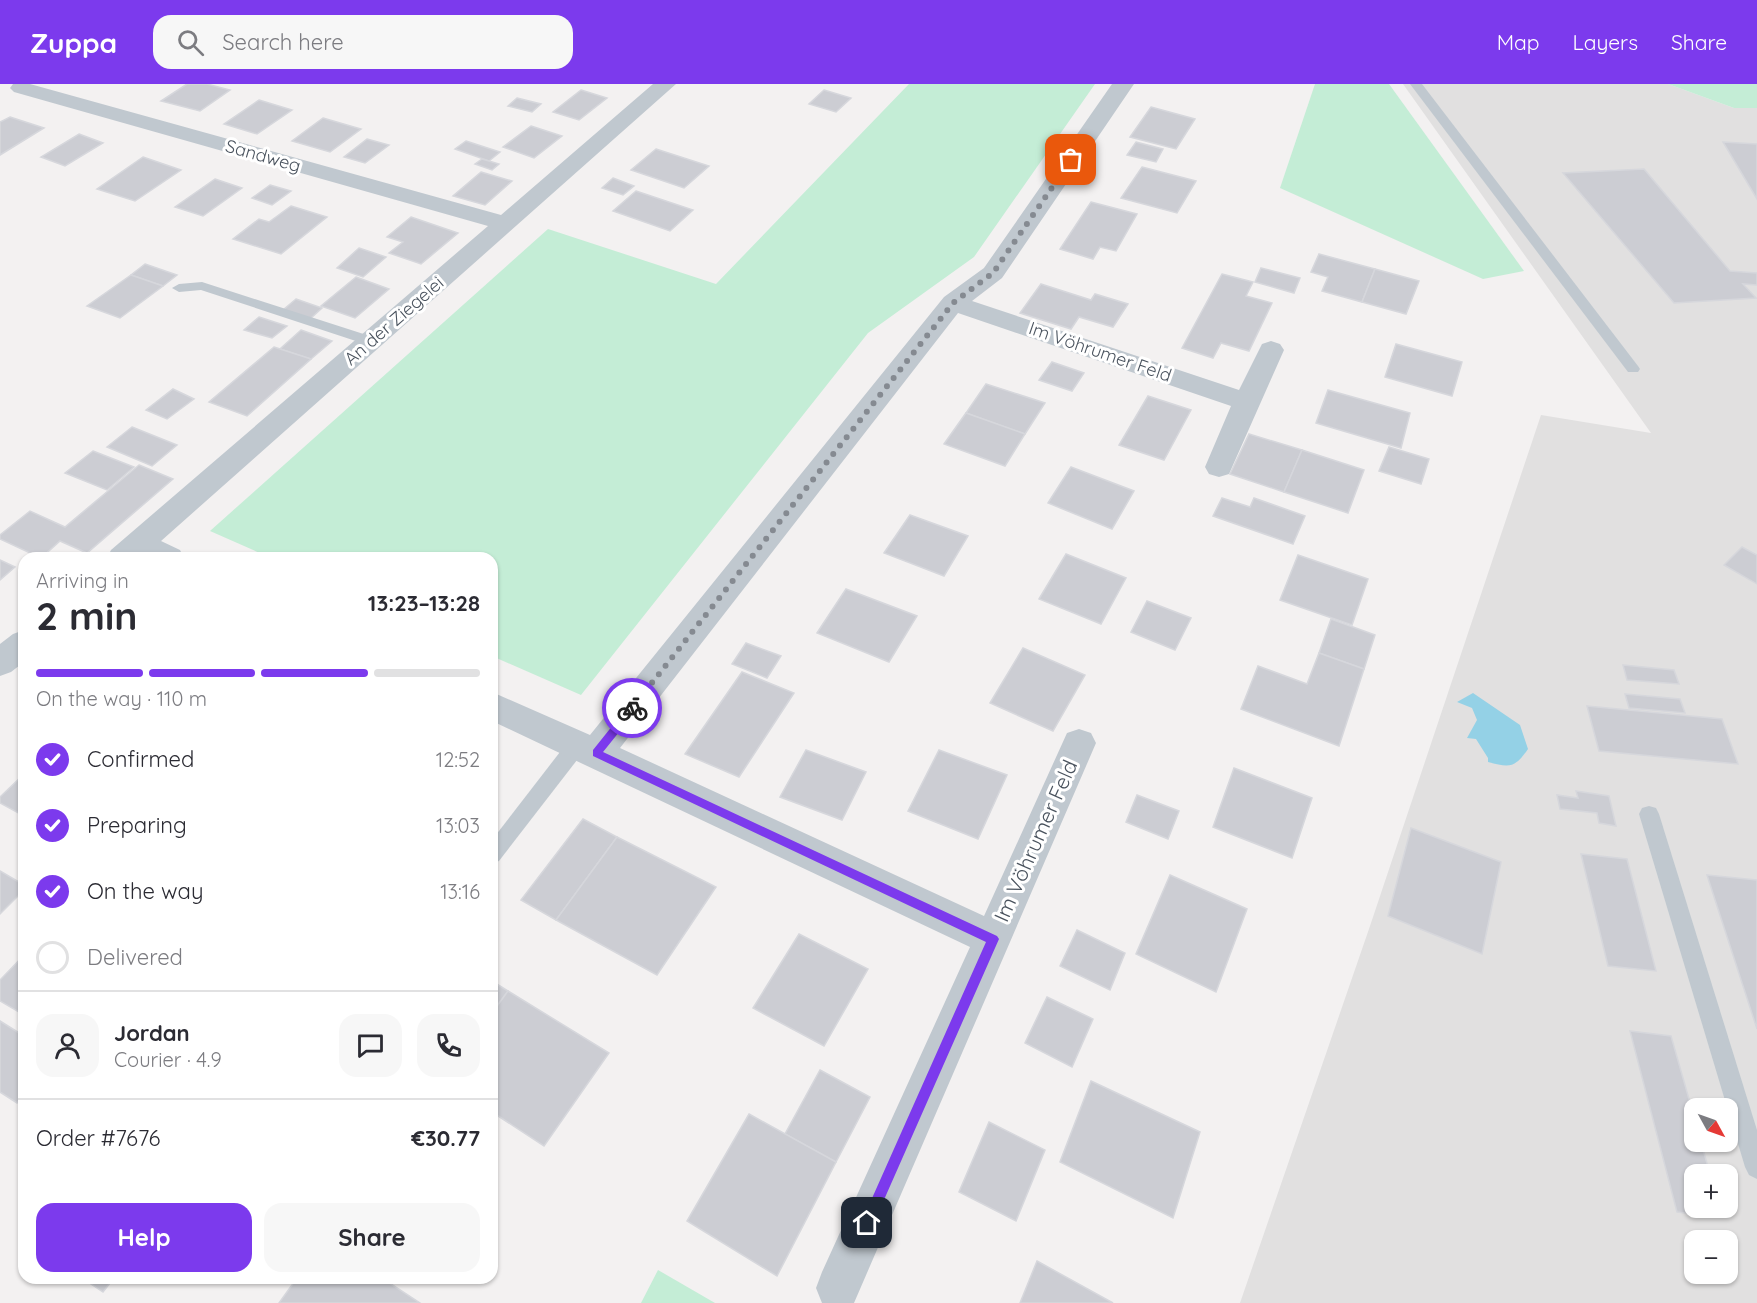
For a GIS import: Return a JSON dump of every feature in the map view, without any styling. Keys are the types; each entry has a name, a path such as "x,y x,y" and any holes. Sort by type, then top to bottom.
{"street":[{"name":"An der Ziegelei","path":"130,551 666,84"},
{"path":"587,749 953,303 993,273 1123,84"},
{"name":"Sandweg","path":"22,86 506,224"},
{"path":"0,100 22,86"},
{"name":"Im Vöhrumer Feld","path":"953,303 1247,402"},
{"path":"1219,467 1271,350"},
{"path":"0,663 18,648"},
{"name":"Im Vöhrumer Feld","path":"498,709 993,939"},
{"name":"Im Vöhrumer Feld","path":"838,1288 1079,743"}],"lane":[{"path":"1416,84 1633,369"},
{"path":"179,288 202,286 371,341"},
{"path":"498,848 587,749"},
{"path":"1649,814 1757,1167"}],"shaded area":[{"path":"1403,84 1668,84 1734,108 1757,108 1757,1303 1240,1303 1370,926 1541,415 1651,433"}],"green space":[{"path":"909,84 1095,84 974,257 868,333 581,695 498,659 498,552 257,552 210,531 548,229 716,284"},
{"path":"1315,84 1389,84 1524,271 1483,279 1280,188"},
{"path":"1668,84 1757,84 1757,108 1734,108"},
{"path":"658,1270 715,1303 641,1303"}],"water":[{"path":"1473,693 1520,725 1528,749 1515,763 1507,766 1488,762 1488,758 1476,739 1467,738 1477,720 1472,708 1457,702"}],"building":[{"path":"187,84 207,84 230,90 200,111 161,101"},
{"path":"581,90 607,98 579,120 553,112"},
{"path":"824,90 851,98 836,112 809,104"},
{"path":"517,98 541,104 532,112 508,106"},
{"path":"259,100 292,110 257,134 224,124"},
{"path":"1151,107 1195,119 1176,149 1130,137"},
{"path":"10,117 44,128 0,155 0,122"},
{"path":"323,118 361,129 330,152 292,141"},
{"path":"531,126 562,136 534,158 503,147"},
{"path":"79,134 103,143 65,166 41,157"},
{"path":"367,139 389,145 365,163 344,157"},
{"path":"466,141 500,152 489,161 455,149"},
{"path":"1136,142 1163,149 1156,162 1127,155"},
{"path":"1723,142 1757,144 1757,199"},
{"path":"656,149 709,166 684,188 631,170"},
{"path":"143,157 181,170 135,201 97,189"},
{"path":"482,159 499,164 492,170 475,164"},
{"path":"1142,167 1196,181 1177,213 1121,198"},
{"path":"1644,169 1730,271 1757,273 1757,285 1743,284 1756,298 1674,303 1563,173"},
{"path":"481,172 512,181 485,205 453,196"},
{"path":"613,178 634,186 623,195 602,188"},
{"path":"215,179 242,188 203,216 175,207"},
{"path":"270,185 291,191 272,205 252,198"},
{"path":"636,191 693,210 670,231 613,211"},
{"path":"1091,202 1137,214 1116,251 1100,247 1093,259 1060,249"},
{"path":"291,206 327,217 281,254 233,239 259,219 269,222"},
{"path":"411,217 458,233 421,264 389,253 403,242 387,237"},
{"path":"359,248 386,257 363,277 337,268"},
{"path":"1319,254 1375,269 1362,302 1322,291 1328,277 1311,272"},
{"path":"145,264 177,275 163,286 131,275"},
{"path":"1261,268 1300,278 1294,293 1255,282"},
{"path":"1375,269 1419,281 1406,314 1362,302"},
{"path":"1222,274 1253,282 1246,296 1272,303 1249,351 1221,343 1213,358 1182,348"},
{"path":"131,275 163,286 120,318 87,306"},
{"path":"356,277 389,289 355,318 321,306"},
{"path":"1041,284 1091,300 1095,294 1128,304 1113,327 1079,317 1071,329 1020,313"},
{"path":"296,299 322,308 310,319 283,310"},
{"path":"259,317 287,326 272,338 244,330"},
{"path":"301,330 332,341 311,359 280,349"},
{"path":"1396,344 1462,362 1452,396 1385,377"},
{"path":"274,347 311,359 247,416 209,402"},
{"path":"1052,362 1084,373 1072,391 1039,380"},
{"path":"986,384 1045,403 1025,434 966,413"},
{"path":"173,389 194,399 167,419 146,410"},
{"path":"1328,390 1410,413 1401,448 1316,423"},
{"path":"1148,396 1191,410 1164,460 1119,445"},
{"path":"966,413 1025,434 1005,466 944,444"},
{"path":"132,427 177,445 152,466 107,447"},
{"path":"1249,434 1302,450 1284,492 1230,474"},
{"path":"1389,447 1429,459 1421,484 1379,471"},
{"path":"1302,450 1364,470 1348,513 1284,492"},
{"path":"93,451 134,467 107,490 65,473"},
{"path":"139,465 173,479 88,552 60,541 48,552 28,552 0,539 0,535 30,511 65,527"},
{"path":"1071,467 1134,491 1112,529 1048,503"},
{"path":"1222,498 1250,507 1254,498 1305,516 1293,544 1213,516"},
{"path":"910,515 968,536 944,576 884,553"},
{"path":"1742,547 1757,555 1757,584 1724,565"},
{"path":"1066,554 1126,578 1101,624 1039,599"},
{"path":"1298,555 1368,579 1352,625 1280,600"},
{"path":"0,560 15,567 0,580"},
{"path":"846,589 917,616 889,662 817,633"},
{"path":"1147,601 1191,618 1175,650 1131,632"},
{"path":"1331,619 1375,635 1364,669 1319,653"},
{"path":"746,643 781,656 767,678 732,664"},
{"path":"1023,648 1085,675 1053,731 990,703"},
{"path":"1319,653 1364,669 1339,746 1241,709 1258,666 1307,684"},
{"path":"1623,665 1674,670 1679,684 1627,680"},
{"path":"742,672 794,693 739,777 685,754"},
{"path":"1625,694 1680,699 1685,713 1629,708"},
{"path":"1587,706 1722,719 1738,764 1599,751"},
{"path":"806,750 866,772 842,820 780,797"},
{"path":"939,750 1007,775 978,839 908,811"},
{"path":"1234,768 1312,798 1292,858 1213,827"},
{"path":"18,780 18,813 0,803 0,797"},
{"path":"1576,791 1609,796 1616,826 1599,823 1597,813 1560,809 1557,795 1578,798"},
{"path":"1137,795 1179,811 1168,839 1126,822"},
{"path":"583,819 617,837 556,920 521,900"},
{"path":"1411,828 1501,862 1482,954 1388,916"},
{"path":"617,837 716,887 657,975 556,920"},
{"path":"1581,854 1627,859 1656,971 1608,966"},
{"path":"0,871 18,882 18,896 0,914"},
{"path":"1170,875 1247,909 1216,992 1136,954"},
{"path":"1707,875 1757,880 1757,1029"},
{"path":"1077,930 1125,953 1110,990 1060,966"},
{"path":"799,934 868,969 824,1046 753,1008"},
{"path":"18,961 18,1012 0,1001 0,980"},
{"path":"498,985 508,991 498,1005"},
{"path":"508,991 609,1053 544,1146 498,1116 498,1005"},
{"path":"1047,997 1093,1019 1072,1067 1025,1043"},
{"path":"0,1021 18,1032 18,1102 0,1092"},
{"path":"1630,1031 1671,1036 1689,1098 1684,1098 1684,1152 1704,1152 1707,1164 1684,1164 1684,1213 1677,1212"},
{"path":"820,1070 870,1097 836,1162 785,1134"},
{"path":"1091,1081 1200,1132 1173,1218 1060,1162"},
{"path":"749,1114 836,1162 777,1276 687,1221"},
{"path":"989,1122 1045,1150 1016,1221 959,1192"},
{"path":"1037,1261 1113,1303 1020,1303"},
{"path":"91,1284 109,1284 103,1292"},
{"path":"293,1284 391,1284 420,1303 279,1303"}],"way so far":[{"path":"632,708 953,303 993,273 1071,160"}],"route":[{"path":"632,708 596,753 993,939 867,1223"}]}
